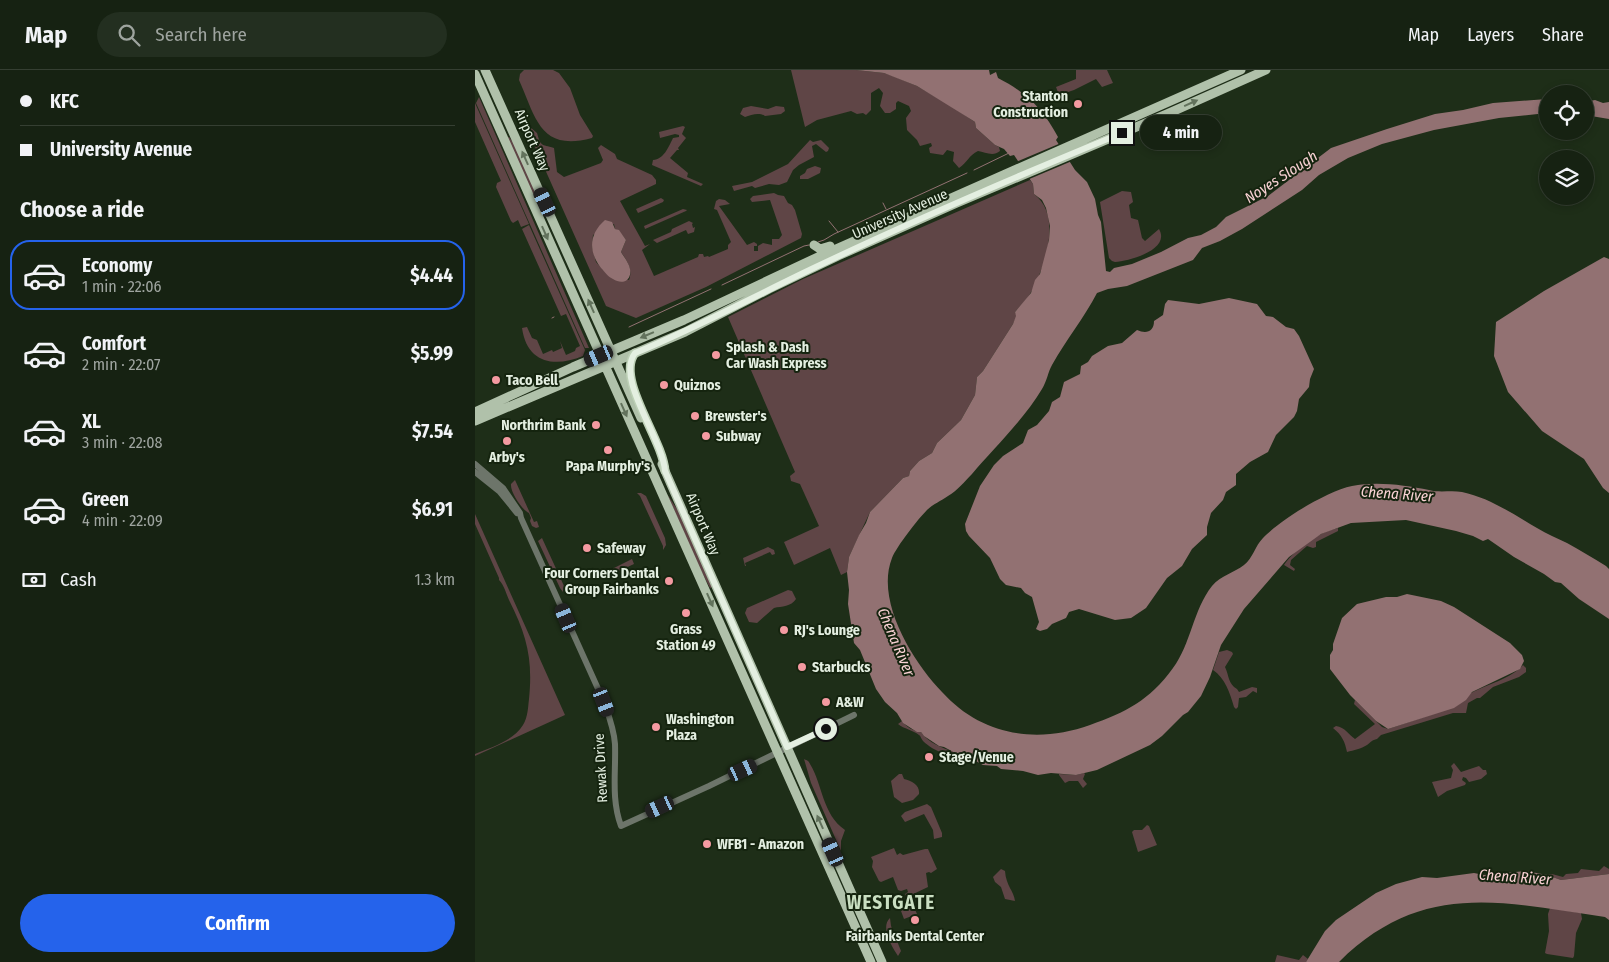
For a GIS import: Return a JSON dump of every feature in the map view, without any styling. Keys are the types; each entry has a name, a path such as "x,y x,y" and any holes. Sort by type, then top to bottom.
{"highway":[{"path":"635,353 631,360 630,380 663,457 665,471"}],"main road":[{"name":"University Avenue","path":"475,421 697,326 838,256 1080,146 1241,70"},
{"name":"University Avenue","path":"1080,146 1167,114 1266,70"},
{"name":"Airport Way","path":"475,74 477,86 599,356 882,962"},
{"name":"Airport Way","path":"487,74 665,471 871,962"},
{"name":"University Avenue","path":"475,412 684,320 868,234 1011,176"},
{"path":"815,245 823,249 850,237 868,234"}],"street":[{"path":"477,86 487,74"},
{"name":"Rewak Drive","path":"475,464 507,493 517,507 609,717 615,743 615,800 617,816 621,826 725,778 782,749"},
{"name":"Rewak Drive","path":"475,472 496,488 521,518"},
{"path":"782,749 854,715"}],"shaded area":[{"path":"524,70 553,70 559,73 570,88 580,115 593,136 592,138 575,141 561,140 551,136 542,128 530,107 519,80 520,74"},
{"path":"791,70 856,70 884,73 893,76 917,86 975,122 976,128 999,147 1000,151 992,154 978,151 959,168 953,161 954,152 947,150 943,155 930,153 931,143 920,146 907,130 906,118 911,111 909,106 898,101 896,109 890,113 885,113 880,106 883,93 879,88 871,93 871,110 866,115 851,111 817,120 805,127"},
{"path":"1076,70 1107,70 1113,83 1102,87 1096,79 1059,95 1056,87 1076,79"},
{"path":"479,97 589,348 585,348 476,103"},
{"path":"475,103 529,224 521,227 518,220 513,223 511,221 496,187 497,183 501,181 475,122"},
{"path":"751,106 768,109 776,106 784,107 785,111 781,114 765,116 758,114 745,117 740,114 743,108"},
{"path":"530,127 537,133 542,144 554,148 557,172 564,177 601,163 603,160 598,148 601,145 615,154 617,159 652,175 656,180 656,184 620,201 645,246 650,244 642,250 654,276 698,257 699,254 709,257 728,249 728,245 731,242 717,210 714,209 716,201 719,199 725,200 730,204 719,206 747,245 754,242 757,244 757,246 754,246 754,251 758,251 758,246 763,243 772,245 772,239 779,239 782,235 770,200 752,202 750,199 753,196 774,193 784,196 795,210 802,234 801,238 706,287 636,318 606,306 527,129","holes":["614,224 615,229 626,240 621,252 630,269 629,280 605,272 596,262 592,247 593,235"]},
{"path":"685,127 682,134 686,138 678,148 679,150 670,158 688,173 687,177 703,184 701,186 652,165 653,160 660,158 665,152 673,138 679,137 679,135 675,134 660,138 659,132"},
{"path":"509,137 515,145 539,201 531,191 507,138"},
{"path":"810,140 813,142 821,140 829,148 828,151 826,152 816,144 812,146 814,157 793,170 787,182 755,188 752,186 734,191 732,186 752,182 788,164"},
{"path":"815,166 821,168 820,173 808,179 800,179 800,176 807,169"},
{"path":"1030,180 1033,184 1034,194 1043,204 1048,215 1049,242 1046,257 1030,294 1015,312 1017,316 1013,324 983,371 977,377 975,395 961,420 937,443 932,453 919,461 910,471 909,476 903,478 870,512 849,557 847,572 841,575 830,548 794,565 784,542 819,526 800,484 791,481 790,476 795,472 728,317 803,279"},
{"path":"1122,191 1131,192 1133,202 1129,205 1131,218 1138,220 1142,238 1145,241 1159,229 1161,236 1159,243 1147,253 1115,262 1109,258 1100,202"},
{"path":"661,198 664,200 663,202 638,213 636,209"},
{"path":"683,209 687,210 645,229 644,226"},
{"path":"689,221 693,223 693,228 695,227 694,232 688,234 686,230 657,243 653,240 671,232 672,229"},
{"path":"529,225 585,350 583,356 562,362 543,360 530,349 525,340 522,328 527,327 532,338 537,340 543,354 562,348 560,341 566,355 575,351 580,346 566,314 561,316 522,229"},
{"path":"515,480 534,522 537,521 539,527 532,526 529,513 514,496 511,484"},
{"path":"637,493 646,496 665,538 666,545 663,550 663,546"},
{"path":"667,494 679,512 712,587 710,588 698,565"},
{"path":"475,514 565,715 475,756 475,754 508,739 519,731 523,725 528,709 530,672 527,648 520,625 475,524"},
{"path":"1338,528 1338,531 1316,542 1316,547 1307,546 1291,560 1290,565 1295,569 1294,571 1284,565 1294,553 1315,537"},
{"path":"542,538 564,586 563,592 538,541"},
{"path":"768,547 774,550 775,554 772,555 770,552 745,563 745,566 743,558"},
{"path":"632,559 634,564 606,577 601,577 600,575"},
{"path":"788,590 792,591 796,599 792,604 774,608 757,623 749,622 745,613 747,608"},
{"path":"1227,650 1233,654 1225,667 1232,685 1239,692 1252,687 1257,688 1257,693 1253,691 1246,697 1239,698 1236,709 1224,682 1213,670 1219,652"},
{"path":"1523,665 1526,668 1526,672 1519,677 1493,687 1480,698 1468,703 1466,713 1453,713 1381,735 1367,745 1347,752 1343,739 1333,728 1336,726 1342,728 1355,739 1375,724 1354,704 1355,700 1382,727 1388,729 1454,707 1471,693 1512,674"},
{"path":"902,721 910,728 921,732 938,746 973,760 954,757 933,749 917,733 898,724"},
{"path":"804,759 809,762 814,772 827,808 837,823 845,830 841,841 841,851 811,783"},
{"path":"1454,763 1461,772 1479,766 1486,770 1487,774 1481,779 1469,782 1463,777 1462,780 1466,783 1465,785 1447,791 1438,797 1432,782 1451,778 1453,770 1451,766"},
{"path":"1084,773 1083,779 1087,784 1083,788 1078,781 1065,783 1059,775 1076,775"},
{"path":"899,774 902,774 904,779 913,782 917,786 919,794 913,800 902,803 894,797 891,781"},
{"path":"927,804 931,807 942,837 934,839 933,830 924,814 905,822 901,816 905,812"},
{"path":"1147,825 1157,845 1138,852 1132,832 1134,830 1142,830"},
{"path":"894,848 897,855 928,849 937,869 931,873 926,873 928,887 907,897 905,894 908,892 907,889 898,890 893,877 881,882 879,881 872,867 873,861 871,857"},
{"path":"1604,866 1609,869 1609,874 1561,880 1547,875 1552,874 1563,877 1566,874 1578,873 1581,869 1599,871"},
{"path":"1001,869 1005,871 1015,901 1005,899 1001,887 995,882 993,877"},
{"path":"913,905 917,914 904,919 901,911"},
{"path":"1550,908 1581,913 1582,919 1576,933 1573,958 1545,953 1549,931 1548,914"},
{"path":"890,918 891,926 901,951 898,956 887,932 886,926"},
{"path":"1277,955 1299,960 1303,955 1308,959 1306,962 1275,962"}],"water":[{"name":"Chena River","path":"856,70 989,70 990,75 996,72 998,78 1026,96 1046,118 1058,137 1056,140 1075,170 1087,182 1095,199 1101,222 1106,271 1110,272 1114,268 1132,264 1216,227 1226,217 1268,196 1331,148 1435,114 1493,103 1539,100 1539,114 1499,118 1434,130 1382,144 1348,158 1319,175 1302,190 1242,229 1202,248 1193,260 1127,286 1097,293 1057,356 1044,386 1027,411 961,486 923,514 892,558 888,575 889,593 900,630 909,648 931,679 958,707 992,727 1030,735 1070,731 1126,710 1155,689 1173,668 1184,648 1200,606 1216,582 1244,565 1263,538 1292,515 1317,500 1352,486 1391,484 1433,491 1462,492 1482,498 1501,507 1577,548 1609,569 1609,619 1579,599 1561,583 1555,582 1488,539 1483,541 1456,531 1406,520 1351,523 1321,534 1289,557 1244,609 1221,645 1201,696 1188,712 1150,745 1097,770 1076,775 1051,773 1038,775 1023,771 1001,769 997,766 983,765 963,754 959,755 939,746 921,732 917,732 903,723 897,713 885,702 876,689 860,650 854,643 848,604 847,572 849,557 870,512 903,478 909,476 910,471 919,461 932,453 937,443 961,420 975,395 977,377 983,371 1013,324 1016,316 1015,312 1031,293 1035,280 1040,274 1049,240 1050,226 1042,200 1034,194 1033,184 1014,155 1010,156 1004,149 995,145 976,128 975,122 917,86 884,73"},
{"path":"1594,100 1603,103 1609,102 1609,119 1594,116"},
{"path":"605,220 612,222 615,229 619,230 626,240 621,252 629,265 630,273 628,279 623,282 616,281 608,276 597,262 592,249 593,237"},
{"path":"1604,257 1609,259 1609,493 1603,488 1584,459 1542,431 1508,392 1494,356 1496,322 1544,291"},
{"path":"1229,298 1257,304 1266,316 1273,317 1286,327 1294,329 1299,336 1314,369 1309,387 1299,399 1294,417 1276,435 1268,452 1250,462 1236,474 1236,485 1226,492 1223,500 1211,513 1207,535 1192,549 1182,566 1167,578 1146,608 1131,618 1115,620 1079,609 1069,612 1066,618 1052,624 1047,629 1040,631 1036,629 1039,622 1032,597 1021,588 1006,585 1000,579 990,558 966,531 965,524 980,486 994,465 1003,456 1023,443 1028,430 1037,425 1049,411 1052,402 1060,397 1064,382 1080,374 1081,366 1088,362 1092,356 1108,346 1122,343 1137,330 1146,332 1151,330 1154,321 1163,315 1165,304 1168,300 1199,304"},
{"path":"1407,594 1441,601 1454,607 1510,643 1522,655 1524,661 1520,669 1472,692 1466,700 1454,708 1388,729 1376,721 1350,695 1330,669 1330,655 1342,618 1357,604"},
{"name":"Chena River","path":"1526,871 1561,880 1609,874 1609,920 1605,917 1532,906 1465,903 1432,908 1401,918 1370,936 1339,962 1306,962 1325,931 1336,920 1376,893 1396,884 1422,877 1437,878 1474,873 1484,875"}],"pier":[{"path":"1061,143 1072,161 1027,180 1016,162"}],"waterway":[{"path":"974,170 1009,153"},
{"path":"818,242 967,173"},
{"path":"883,203 886,209"},
{"path":"829,221 838,232"},
{"path":"722,285 809,245"},
{"path":"629,327 711,289"}],"place":[{"name":"Stanton Construction","path":"1078,104"},
{"name":"Splash & Dash Car Wash Express","path":"716,355"},
{"name":"Taco Bell","path":"496,380"},
{"name":"Quiznos","path":"664,385"},
{"name":"Brewster's","path":"695,416"},
{"name":"Northrim Bank","path":"596,425"},
{"name":"Subway","path":"706,436"},
{"name":"Arby's","path":"507,441"},
{"name":"Papa Murphy's","path":"608,450"},
{"name":"Safeway","path":"587,548"},
{"name":"Four Corners Dental Group Fairbanks","path":"669,581"},
{"name":"Grass Station 49","path":"686,613"},
{"name":"RJ's Lounge","path":"784,630"},
{"name":"Starbucks","path":"802,667"},
{"name":"A&W","path":"826,702"},
{"name":"Washington Plaza","path":"656,727"},
{"name":"Stage/Venue","path":"929,757"},
{"name":"WFB1 - Amazon","path":"707,844"},
{"name":"Fairbanks Dental Center","path":"915,920"}],"district":[{"name":"WESTGATE","path":"891,902"}],"route":[{"path":"826,729 787,747 665,471 663,457 631,386 631,360 635,353 703,323 838,256 1122,133"}],"water label":[{"name":"Noyes Slough","path":"1281,177"}]}
